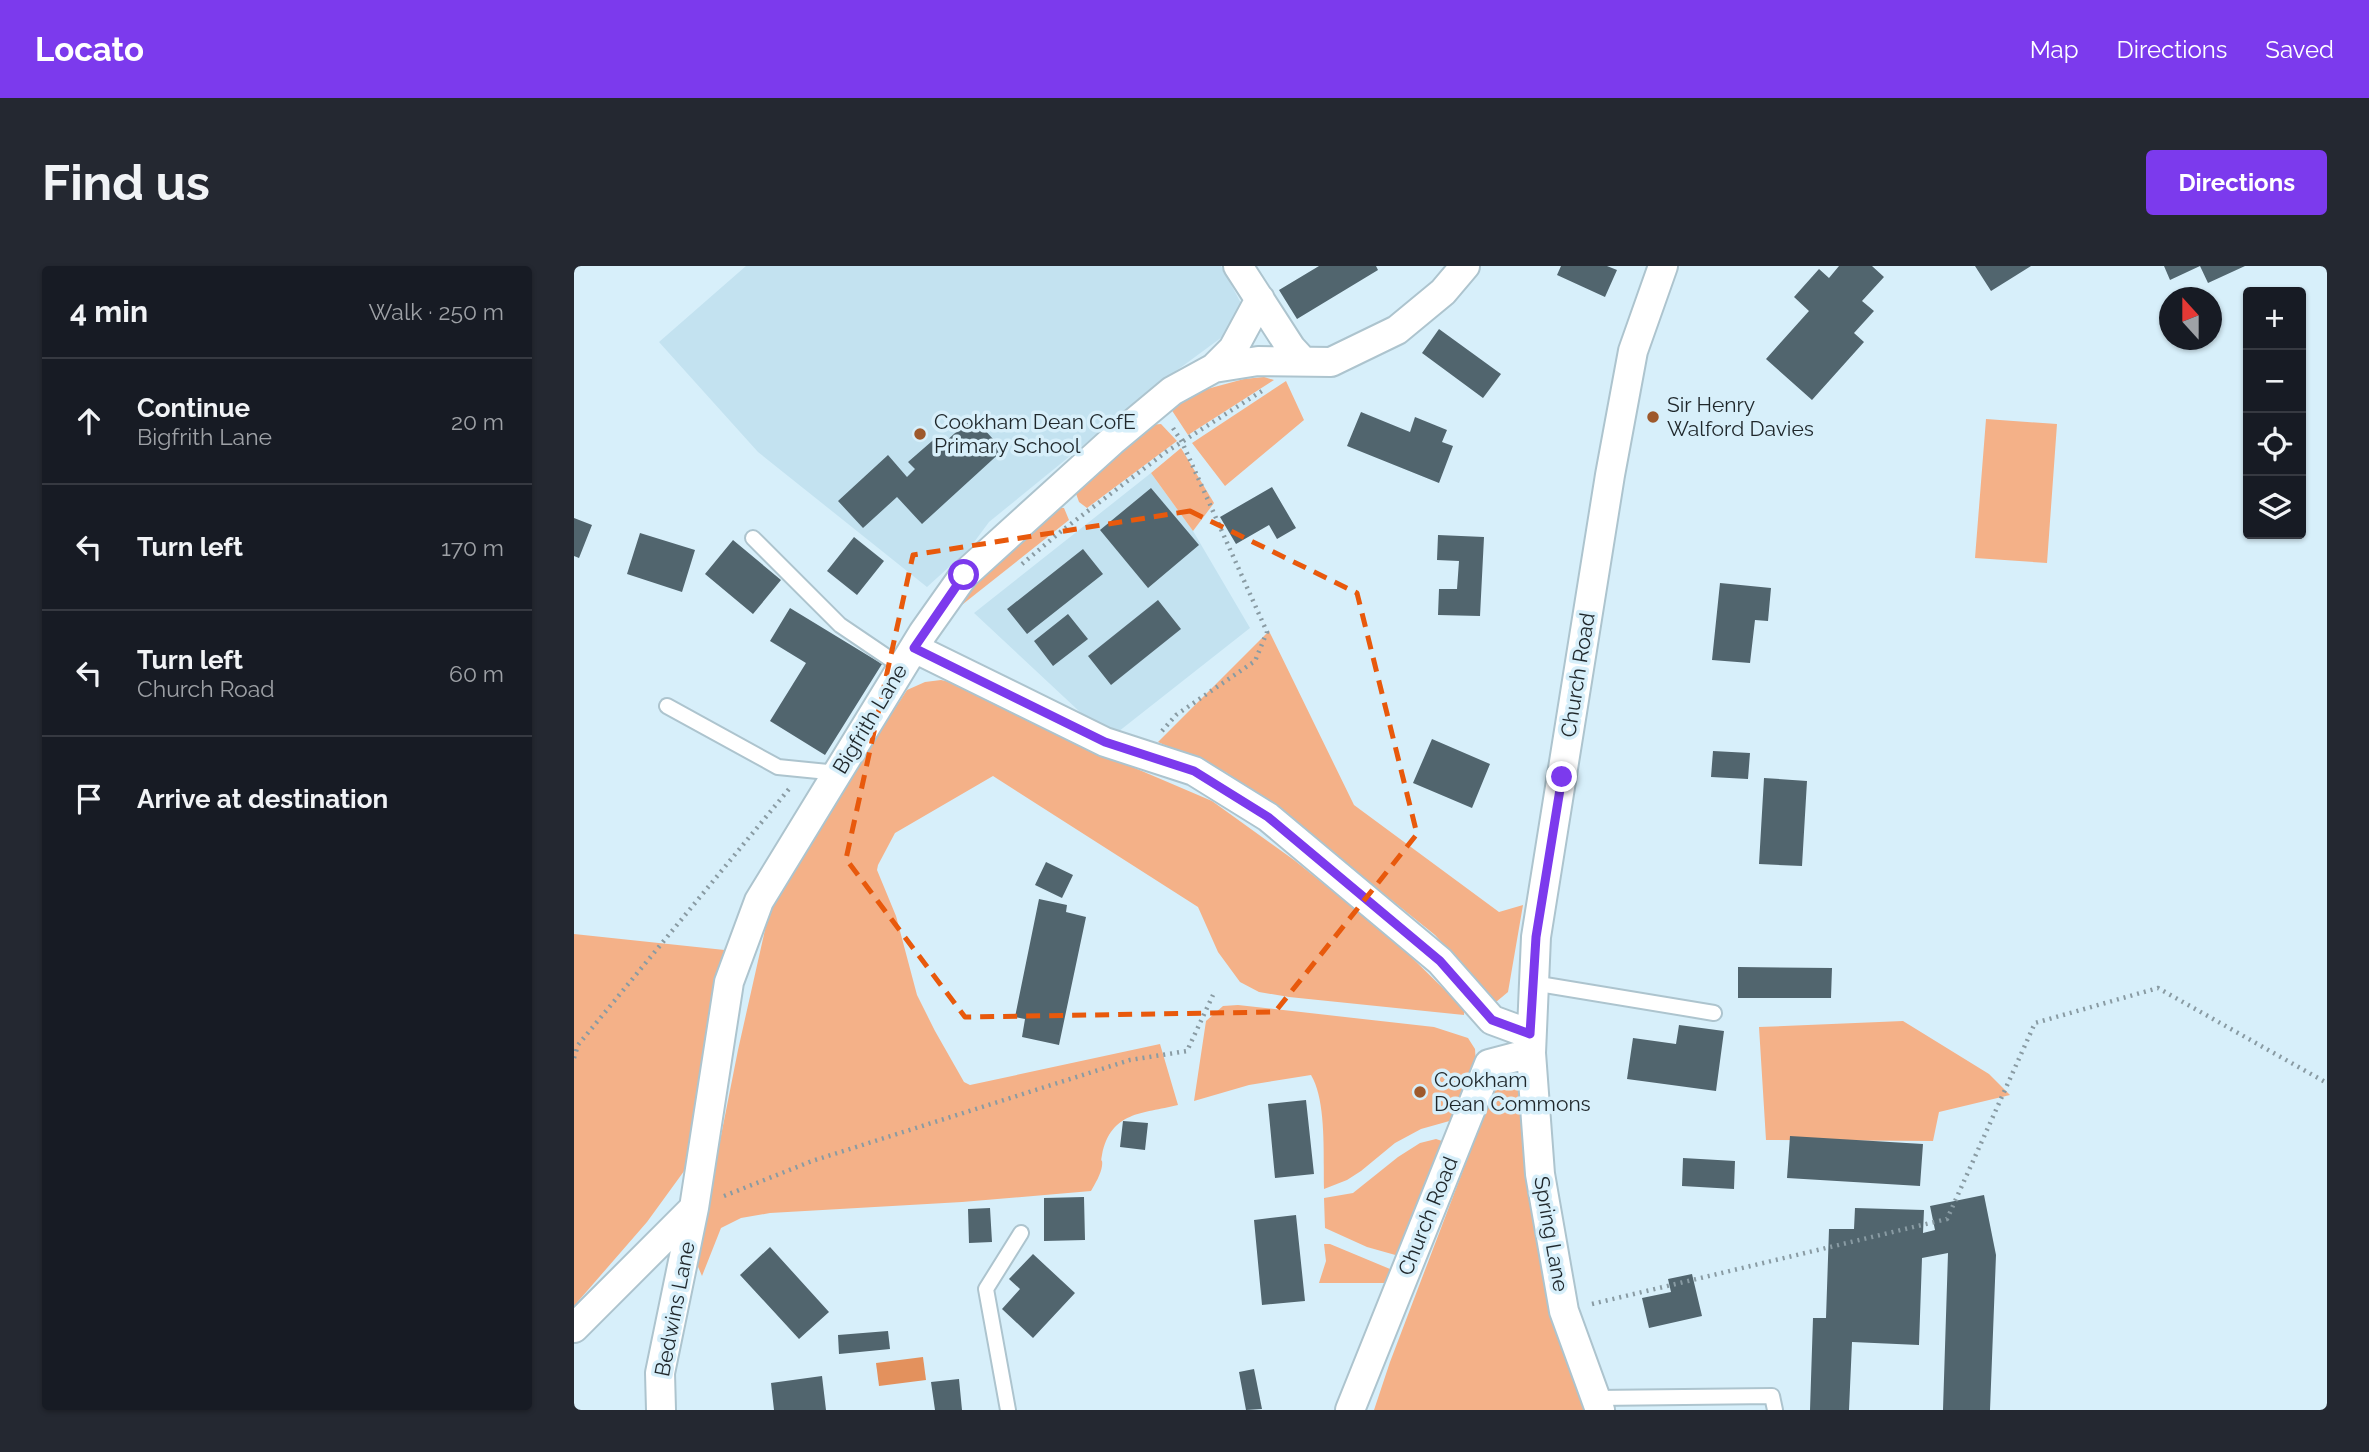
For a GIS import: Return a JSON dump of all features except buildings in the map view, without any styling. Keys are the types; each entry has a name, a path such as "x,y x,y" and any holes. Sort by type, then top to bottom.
{"street":[{"name":"Bigfrith Lane","path":"694,1208 729,982 759,901 908,657 964,575 1172,391 1214,368 1258,361 1331,362 1397,330 1443,292 1465,266"},
{"name":"Church Road","path":"1350,1410 1489,1064 1531,1043 1536,937 1610,475 1633,351 1663,266"},
{"path":"1241,267 1291,348 1303,361"},
{"path":"1214,368 1233,349 1260,299"},
{"path":"908,657 1105,742 1194,771 1268,817 1440,961 1492,1020 1531,1043"},
{"name":"Spring Lane","path":"1531,1043 1540,1174 1564,1311 1598,1404"},
{"path":"574,1328 694,1208"},
{"name":"Bedwins Lane","path":"661,1410 660,1373 694,1208"}],"lane":[{"path":"753,538 839,625 908,657"},
{"path":"667,706 778,767 838,773"},
{"path":"1533,982 1714,1013"},
{"path":"1008,1410 986,1289 1021,1233"},
{"path":"1598,1404 1772,1396 1775,1410"}],"path":[{"path":"1022,564 1082,515 1182,442 1280,380 1303,361"},
{"path":"1143,754 1176,715 1255,661 1267,632 1182,442 1158,403"},
{"path":"574,1058 578,1045 806,769"},
{"path":"1564,1311 1947,1219 2035,1023 2158,988 2327,1083"},
{"path":"694,1208 825,1157 1130,1060 1187,1051 1213,995"}],"highlighted area":[{"path":"1190,511 1357,593 1417,834 1275,1012 965,1017 846,859 913,555"}],"shaded area":[{"name":"Cookham Dean CofE Primary School","path":"746,266 1221,266 1242,305 1233,329 1161,382 989,522 969,549 927,587 758,452 659,342"},
{"path":"1264,377 1274,380 1188,435 1171,409 1196,392 1244,379"},
{"path":"1286,381 1304,420 1225,486 1192,443"},
{"path":"1986,419 2057,424 2047,563 1975,558"},
{"path":"1161,424 1177,441 1087,508 1079,502 1074,488 1150,425"},
{"path":"1181,448 1214,503 1193,531 1151,473"},
{"path":"1151,473 1193,531 1250,628 1109,739 974,613"},
{"path":"1052,507 1064,508 1069,520 939,623 949,605"},
{"path":"1269,631 1354,805 1499,912 1523,905 1508,992 1496,1002 1435,935 1302,828 1227,773 1158,742"},
{"path":"941,680 975,688 1081,745 1212,801 1294,860 1395,941 1464,1009 1464,1015 1259,992 1240,982 1218,952 1198,907 993,776 895,833 878,865 877,870 896,916 917,995 935,1031 964,1082 970,1085 1160,1044 1178,1105 1141,1113 1121,1122 1106,1141 1102,1166 1091,1191 962,1202 770,1213 741,1218 721,1228 702,1276 696,1262 738,1050 778,880 907,690 925,682"},
{"path":"574,934 734,951 687,1167 647,1222 574,1306"},
{"path":"1238,1005 1434,1027 1468,1038 1475,1049 1476,1065 1453,1120 1421,1129 1395,1143 1347,1180 1324,1189 1322,1115 1311,1075 1249,1085 1194,1101 1206,1021 1223,1006"},
{"path":"1903,1021 1989,1074 2010,1095 1939,1112 1933,1141 1766,1140 1759,1027"},
{"path":"1509,1077 1520,1087 1545,1286 1584,1410 1374,1410 1497,1081"},
{"path":"1436,1139 1448,1143 1406,1258 1367,1247 1325,1228 1324,1198 1353,1193 1398,1157 1420,1143"},
{"path":"1324,1244 1330,1244 1390,1269 1398,1275 1390,1283 1319,1283 1326,1261"},
{"path":"923,1357 926,1380 879,1386 876,1363"}],"place":[{"name":"Sir Henry Walford Davies","path":"1653,417"},
{"name":"Cookham Dean CofE Primary School","path":"920,434"},
{"name":"Cookham Dean Commons","path":"1420,1092"}],"route":[{"path":"964,575 914,648 1105,742 1194,771 1268,817 1440,961 1492,1020 1530,1034 1536,937 1562,777"}]}
